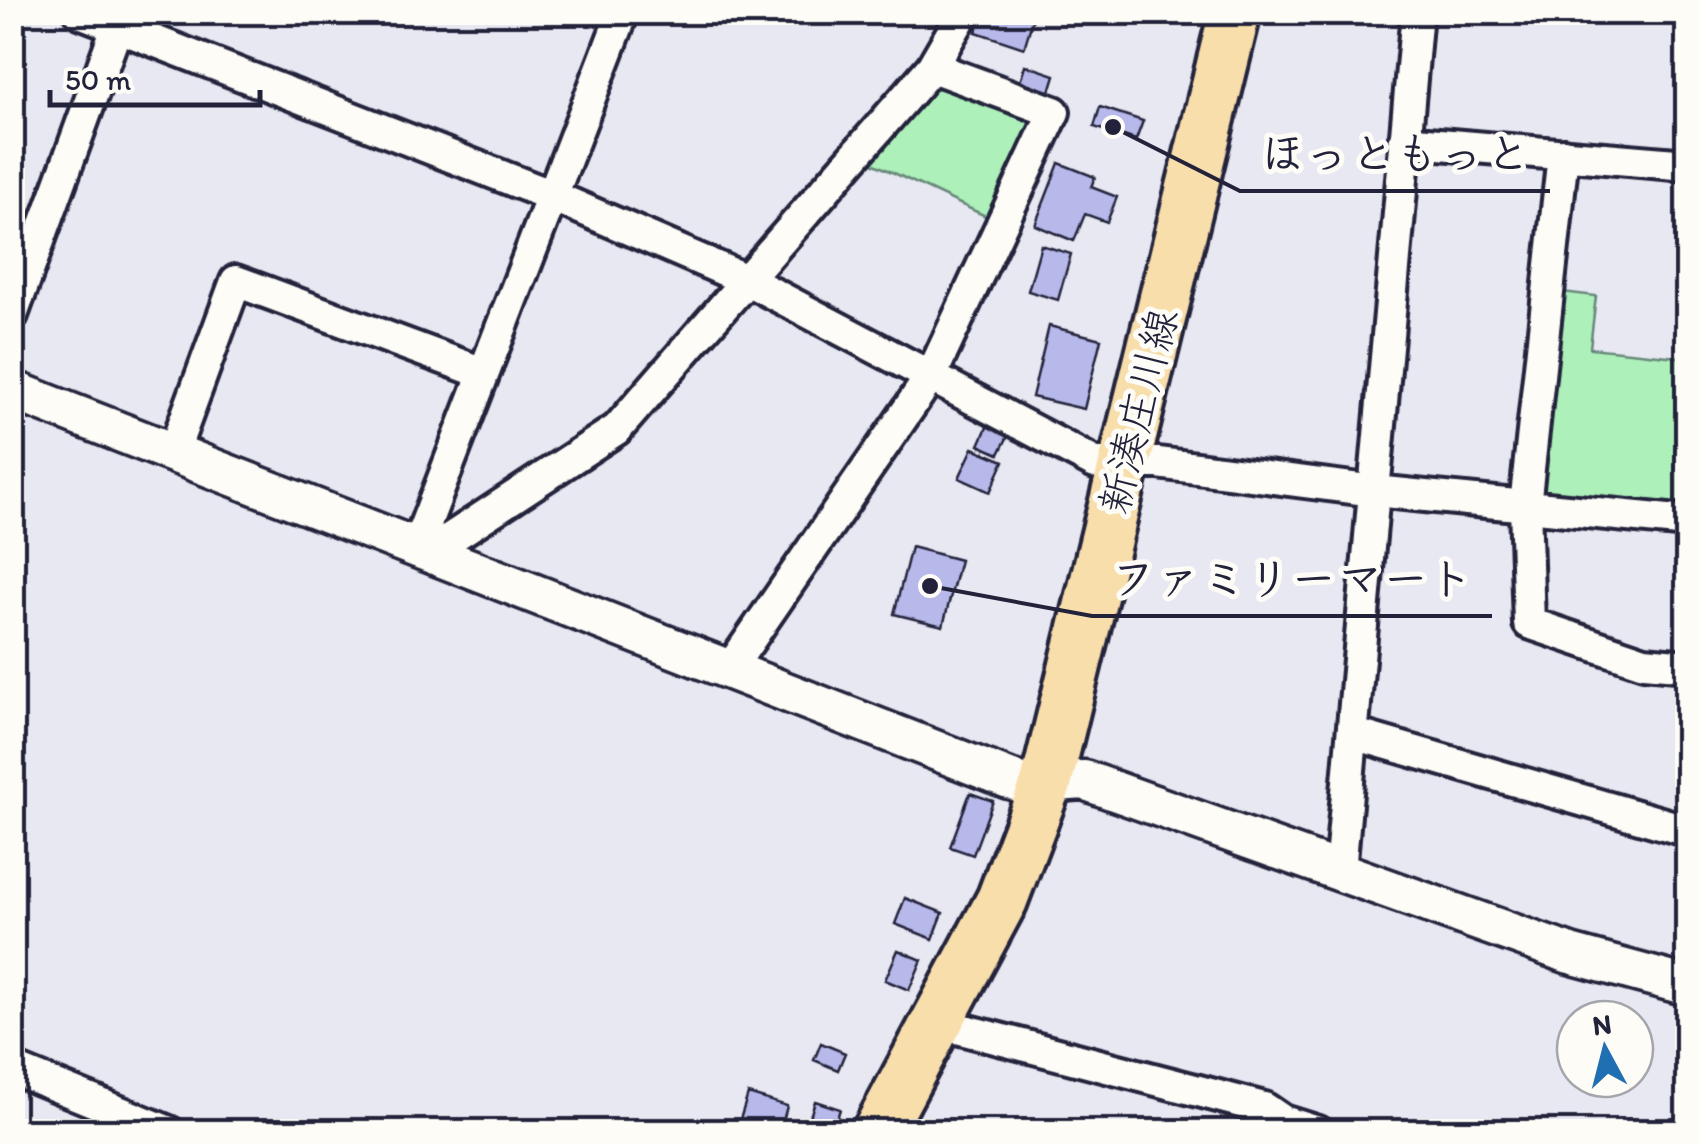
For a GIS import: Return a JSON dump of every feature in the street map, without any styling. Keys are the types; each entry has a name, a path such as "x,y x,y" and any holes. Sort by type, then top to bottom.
{"main road":[{"name":"新湊庄川線","path":"878,1132 1002,900 1046,784 1234,12"}],"street":[{"path":"80,12 550,195 749,280 1088,460 1158,463 1375,491 1688,522"},
{"path":"422,551 482,373 623,12"},
{"path":"422,551 617,428 932,67 964,12"},
{"path":"1340,870 1417,12"},
{"path":"12,315 20,268 116,27"},
{"path":"729,670 931,376 1054,112 932,67"},
{"path":"1404,141 1688,165"},
{"path":"1563,154 1526,506 1528,623 1644,662 1688,666"},
{"path":"173,453 236,281 482,373"},
{"path":"12,390 1009,779 1026,784 1084,780 1570,954 1688,986"},
{"path":"1354,734 1688,831"},
{"path":"938,1023 1264,1108 1283,1121 1318,1132"},
{"path":"12,1068 169,1132"}],"green space":[{"path":"931,79 1048,122 994,220 862,158"},
{"path":"1554,291 1596,296 1590,348 1687,358 1687,516 1533,500"}],"building":[{"path":"982,12 1035,12 1024,48 976,32"},
{"path":"1025,65 1055,75 1048,98 1018,89"},
{"path":"1100,107 1143,121 1136,140 1094,127"},
{"path":"1059,163 1095,177 1091,187 1117,197 1107,222 1085,214 1074,241 1035,225"},
{"path":"1041,245 1071,254 1058,300 1028,291"},
{"path":"1049,326 1101,339 1084,409 1032,397"},
{"path":"988,425 1009,434 999,454 979,445"},
{"path":"973,448 1004,461 990,492 959,478"},
{"path":"911,547 960,560 943,626 894,614"},
{"path":"970,793 993,801 973,855 950,847"},
{"path":"905,898 943,913 933,939 895,924"},
{"path":"898,950 922,960 909,990 885,980"},
{"path":"821,1043 845,1053 838,1070 814,1060"},
{"path":"748,1094 787,1106 780,1132 736,1132"},
{"path":"815,1101 840,1109 833,1131 808,1123"}],"place":[{"name":"ほっともっと","path":"1113,127"},
{"name":"ファミリーマート","path":"930,586"}]}
